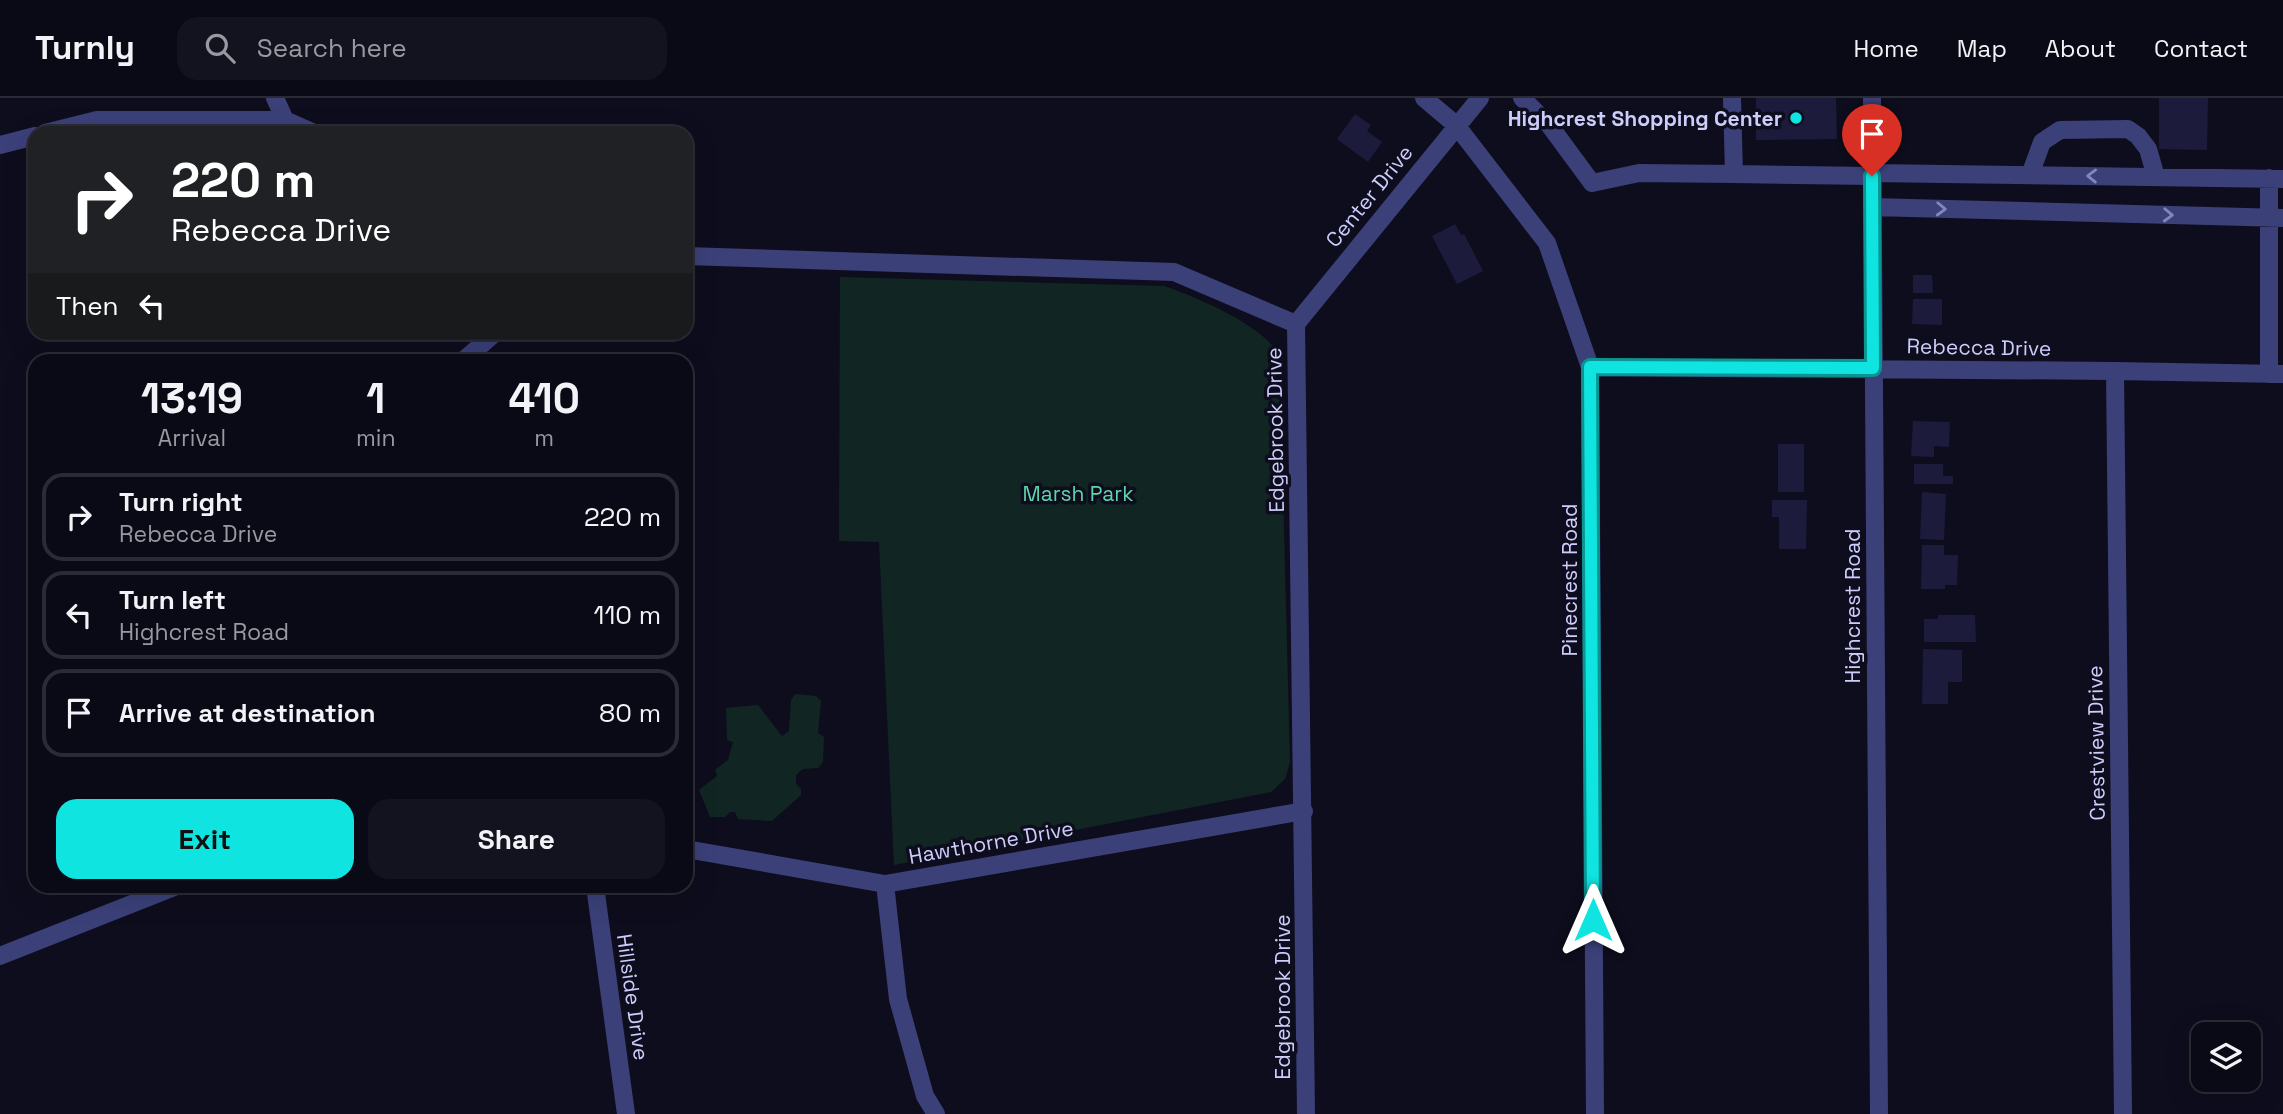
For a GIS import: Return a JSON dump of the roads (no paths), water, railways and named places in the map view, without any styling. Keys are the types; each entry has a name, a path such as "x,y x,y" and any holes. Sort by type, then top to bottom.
{"street":[{"path":"275,98 285,120"},
{"name":"Pinecrest Road","path":"1424,98 1456,125 1547,243 1590,367 1595,1114"},
{"name":"Center Drive","path":"1296,324 1480,98"},
{"path":"1522,98 1550,126 1592,183 1639,173 2276,178 2276,374"},
{"path":"1732,98 1734,174"},
{"name":"Highcrest Road","path":"1872,98 1879,1114"},
{"path":"73,126 97,120 285,120 298,126"},
{"path":"2030,175 2042,142 2060,130 2128,129 2138,136 2148,149 2156,177"},
{"path":"0,145 28,138"},
{"path":"1872,207 2276,218"},
{"name":"Edgebrook Drive","path":"693,256 1174,272 1296,324 1306,1114"},
{"path":"471,354 487,340"},
{"name":"Rebecca Drive","path":"1590,367 2276,374"},
{"name":"Crestview Drive","path":"2115,371 2123,1114"},
{"name":"Hawthorne Drive","path":"693,850 885,884 1304,811"},
{"path":"885,884 898,999 925,1096 936,1114"},
{"path":"0,956 159,893"},
{"name":"Hillside Drive","path":"596,893 626,1114"}],"place":[{"name":"Highcrest Shopping Center","path":"1796,118"}],"park label":[{"name":"Marsh Park","path":"1078,493"}]}
